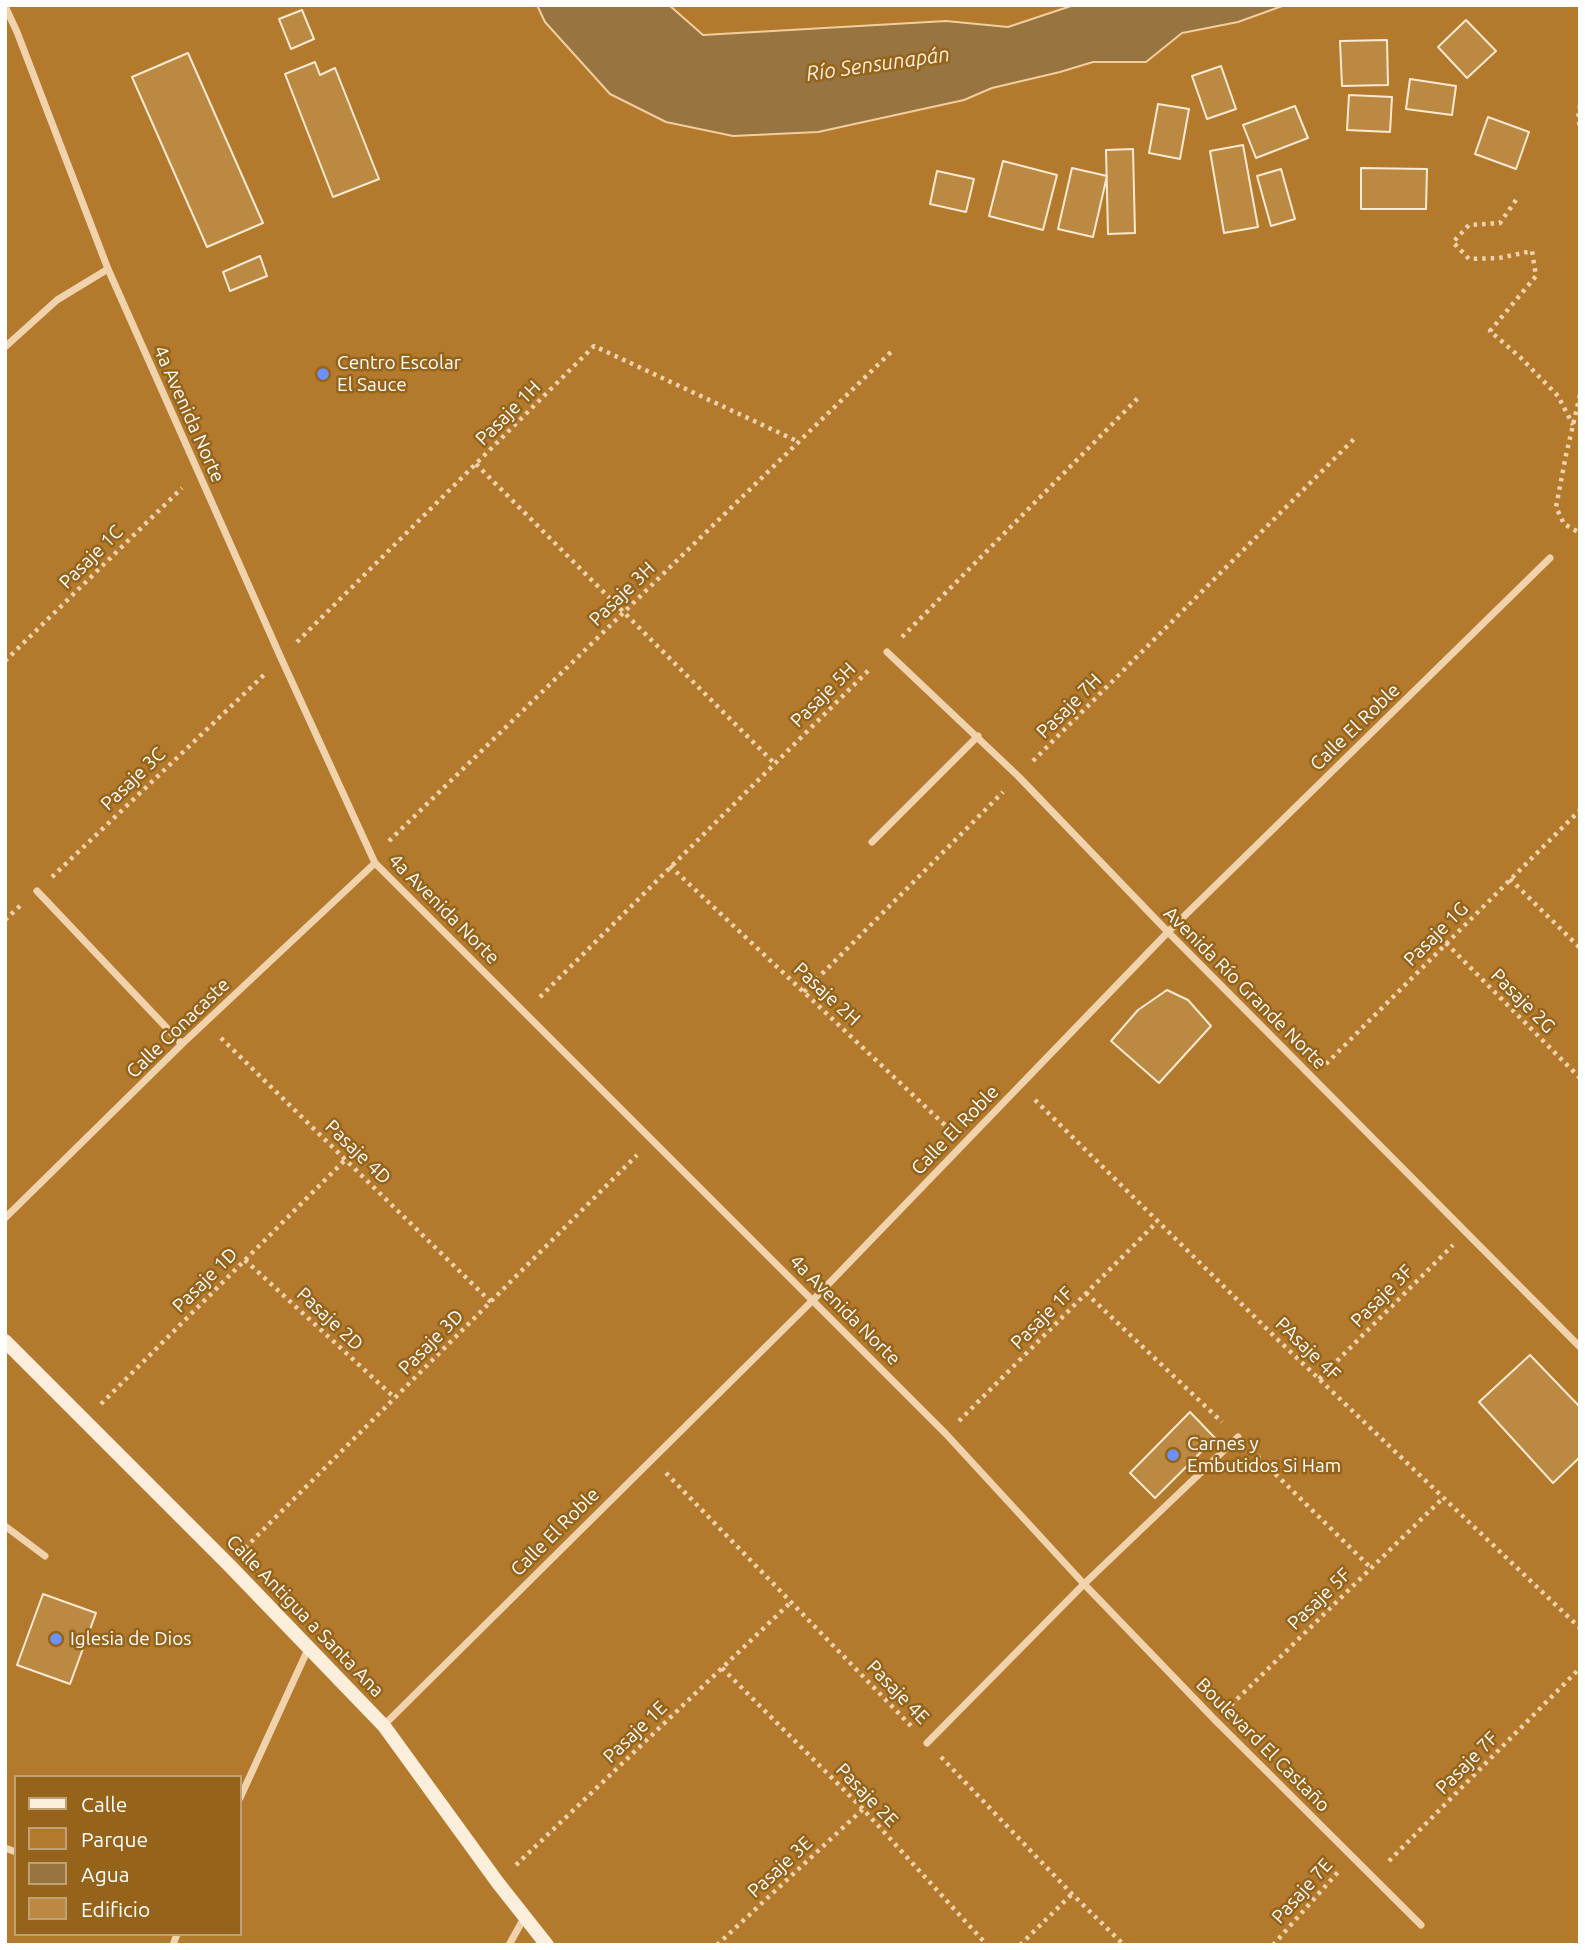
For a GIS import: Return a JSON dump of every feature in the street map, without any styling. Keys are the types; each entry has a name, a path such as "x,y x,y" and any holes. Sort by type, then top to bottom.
{"street":[{"name":"4a Avenida Norte","path":"5,6 108,269 374,861 946,1434 1084,1584"},
{"path":"5,347 57,300 108,269"},
{"name":"Calle El Roble","path":"384,1726 813,1300 1168,932 1550,558"},
{"name":"Avenida Río Grande Norte","path":"887,652 1018,776 1168,932 1580,1347"},
{"path":"872,842 978,737"},
{"name":"Calle Conacaste","path":"5,1218 374,861"},
{"path":"37,891 182,1044"},
{"name":"Calle Antigua a Santa Ana","path":"5,1341 310,1647 384,1726 498,1883 547,1945"},
{"path":"928,1743 1084,1584 1238,1437"},
{"path":"5,1526 45,1556"},
{"name":"Boulevard El Castaño","path":"1084,1584 1214,1720 1421,1925"},
{"path":"242,1794 310,1647"},
{"path":"509,1945 525,1916"}],"path":[{"path":"1580,106 1580,126"},
{"path":"1516,200 1500,223 1469,225 1453,242 1469,259 1499,258 1532,251 1536,276 1490,331 1558,396 1573,425"},
{"name":"Pasaje 1H","path":"281,659 594,346 799,442"},
{"name":"Pasaje 3H","path":"374,861 892,351"},
{"path":"1580,395 1556,507 1564,524 1580,533"},
{"name":"Pasaje 5H","path":"524,1012 887,652 1140,396"},
{"name":"Pasaje 7H","path":"804,992 1354,439"},
{"path":"477,464 774,763"},
{"name":"Pasaje 1C","path":"5,661 197,472"},
{"name":"Pasaje 3C","path":"5,920 281,659"},
{"name":"Pasaje 1G","path":"1312,1077 1580,810"},
{"name":"Pasaje 2H","path":"670,866 964,1143"},
{"path":"1510,879 1580,948"},
{"name":"Pasaje 2G","path":"1446,943 1580,1078"},
{"name":"Pasaje 4D","path":"205,1023 491,1302"},
{"name":"PAsaje 4F","path":"1020,1086 1319,1379 1580,1628"},
{"name":"Pasaje 3D","path":"229,1565 652,1139"},
{"name":"Pasaje 1D","path":"85,1420 345,1160"},
{"name":"Pasaje 1F","path":"946,1434 1157,1222"},
{"name":"Pasaje 3F","path":"1319,1379 1465,1232"},
{"name":"Pasaje 2D","path":"246,1260 395,1398"},
{"name":"Pasaje 4E","path":"652,1458 1124,1945"},
{"name":"Pasaje 5F","path":"1214,1720 1443,1498"},
{"name":"Pasaje 1E","path":"498,1883 791,1602"},
{"name":"Pasaje 2E","path":"722,1668 863,1809 987,1945"},
{"name":"Pasaje 7F","path":"1373,1877 1580,1668"},
{"name":"Pasaje 3E","path":"717,1945 863,1809"},
{"name":"Pasaje 7E","path":"1273,1945 1352,1856"},
{"path":"1020,1945 1072,1894"}],"green space":[{"path":"5,5 1580,5 1580,1945 5,1945"}],"water":[{"name":"Río Sensunapán","path":"537,5 669,5 703,35 946,21 1008,27 1074,5 1285,5 1238,22 1182,33 1146,62 1093,62 992,88 964,100 818,132 733,136 666,122 610,94 545,22"}],"building":[{"path":"302,10 314,39 291,49 279,19"},
{"path":"1466,20 1496,51 1467,78 1438,47"},
{"path":"1387,40 1388,85 1342,86 1340,41"},
{"path":"188,53 263,223 207,247 132,77"},
{"path":"315,62 320,75 335,68 379,179 333,197 285,74"},
{"path":"1221,66 1236,109 1207,119 1192,76"},
{"path":"1410,79 1456,86 1452,115 1406,109"},
{"path":"1349,95 1392,97 1390,132 1347,130"},
{"path":"1158,104 1189,109 1180,159 1149,153"},
{"path":"1295,106 1308,138 1256,158 1243,125"},
{"path":"1488,117 1529,132 1516,169 1475,154"},
{"path":"1243,145 1258,227 1224,233 1210,151"},
{"path":"1133,149 1135,233 1108,234 1106,150"},
{"path":"1003,161 1057,175 1043,230 989,216"},
{"path":"1072,168 1107,176 1093,237 1058,229"},
{"path":"1361,168 1427,169 1426,209 1361,209"},
{"path":"1281,169 1295,219 1271,226 1257,176"},
{"path":"937,171 974,179 966,212 930,204"},
{"path":"260,256 267,276 230,291 223,272"},
{"path":"1167,990 1188,1000 1211,1026 1159,1083 1111,1041 1138,1010"},
{"path":"1530,1355 1580,1407 1580,1457 1553,1483 1479,1402"},
{"name":"Carnes y Embutidos Si Ham","path":"1190,1412 1215,1438 1155,1498 1130,1473"},
{"name":"Iglesia de Dios","path":"43,1594 96,1613 70,1684 17,1665"}],"place":[{"name":"Centro Escolar El Sauce","path":"323,374"},
{"name":"Carnes y Embutidos Si Ham","path":"1173,1455"},
{"name":"Iglesia de Dios","path":"56,1639"}]}
